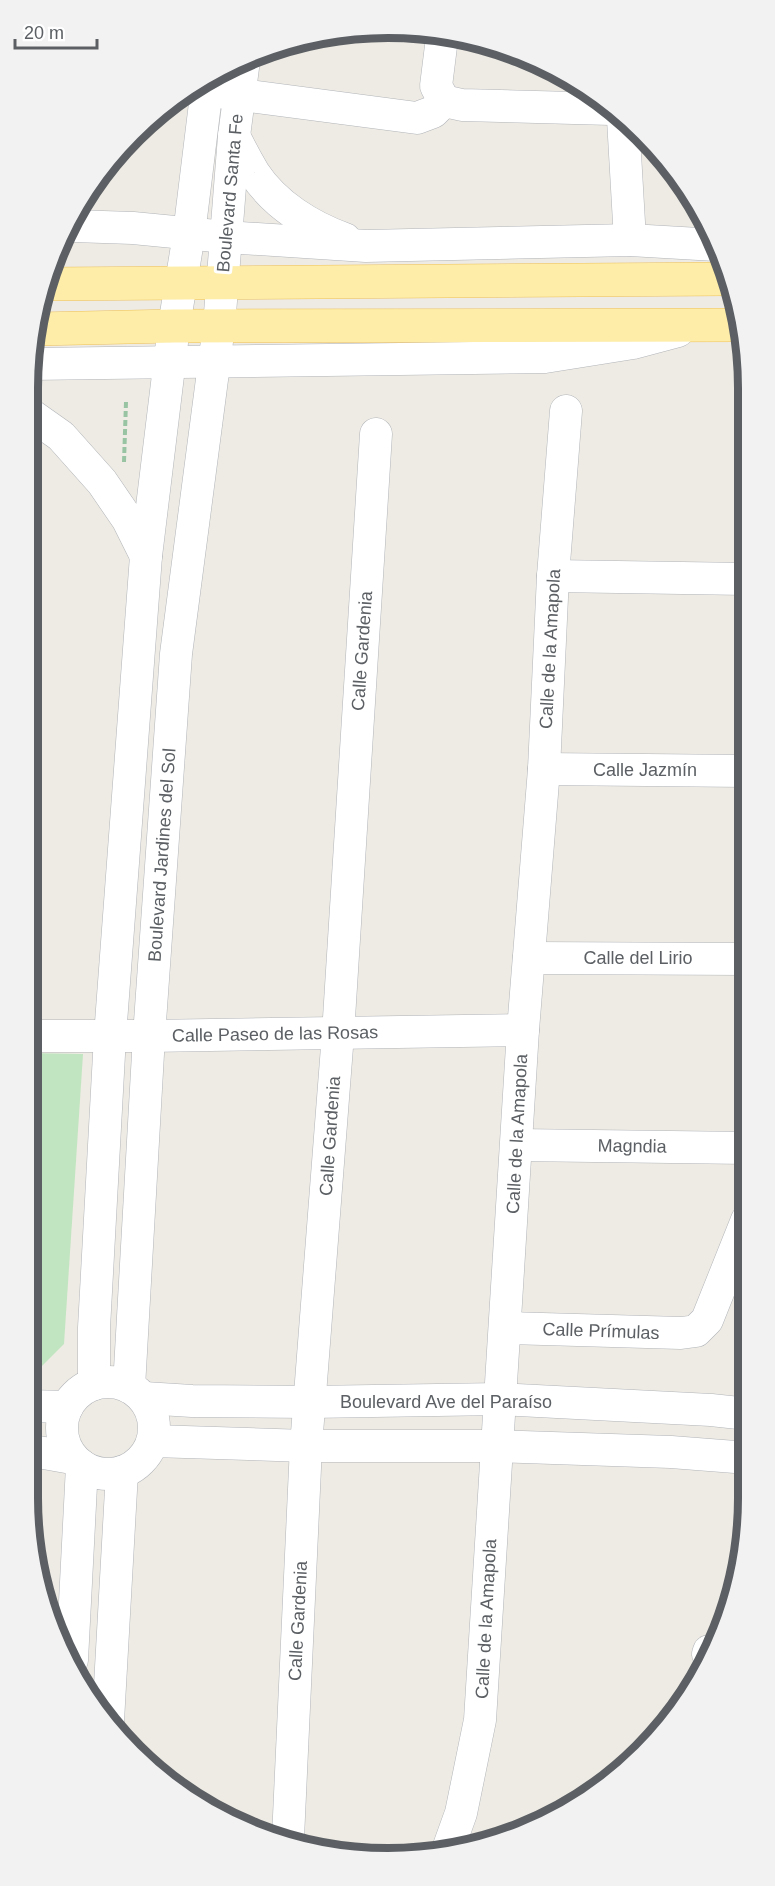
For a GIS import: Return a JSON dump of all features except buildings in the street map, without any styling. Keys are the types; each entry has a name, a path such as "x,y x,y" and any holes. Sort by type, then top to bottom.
{"main road":[{"path":"53,284 720,279"},
{"path":"42,328 732,325"}],"street":[{"path":"442,41 436,86 444,101 462,105 599,109"},
{"name":"Boulevard Santa Fe","path":"219,326 234,136 243,69"},
{"path":"208,87 239,95 417,118 433,112 444,101"},
{"name":"Boulevard Santa Fe","path":"174,326 189,234 204,90"},
{"path":"624,129 630,240"},
{"path":"234,136 256,175 286,208 327,232 366,246"},
{"path":"77,226 133,228 226,237 366,246 630,240 707,245"},
{"path":"38,364 170,360 215,362 545,357 633,343 698,325"},
{"name":"Boulevard Jardines del Sol","path":"94,1384 94,1328 110,1036 146,556 174,326"},
{"name":"Boulevard Jardines del Sol","path":"136,1392 149,1036 176,654 219,326"},
{"name":"Calle de la Amapola","path":"450,1843 461,1813 480,1720 517,1145 522,1030 544,769 553,576 566,411"},
{"path":"38,420 61,436 102,482 128,520 146,556"},
{"name":"Calle Gardenia","path":"288,1834 306,1446 338,1034 376,434"},
{"path":"553,576 738,579"},
{"name":"Calle Jazmín","path":"544,769 738,771"},
{"name":"Calle del Lirio","path":"529,958 738,959"},
{"name":"Calle Paseo de las Rosas","path":"38,1036 522,1030"},
{"name":"Magndia","path":"517,1145 738,1148"},
{"name":"Calle Prímulas","path":"505,1328 681,1333 696,1331 707,1320 738,1242"},
{"path":"38,1453 77,1462 101,1474 122,1472 135,1466 146,1455 153,1441 153,1419 136,1392 112,1382 94,1384 78,1393 66,1407 62,1424 64,1442 77,1462 72,1649"},
{"name":"Boulevard Ave del Paraíso","path":"136,1392 192,1401 500,1399 738,1413"},
{"path":"38,1406 66,1407"},
{"path":"153,1441 306,1446 496,1446 670,1452 738,1457"},
{"path":"109,1710 122,1472"}],"green space":[{"path":"38,1053 83,1054 64,1344 38,1368"}]}
